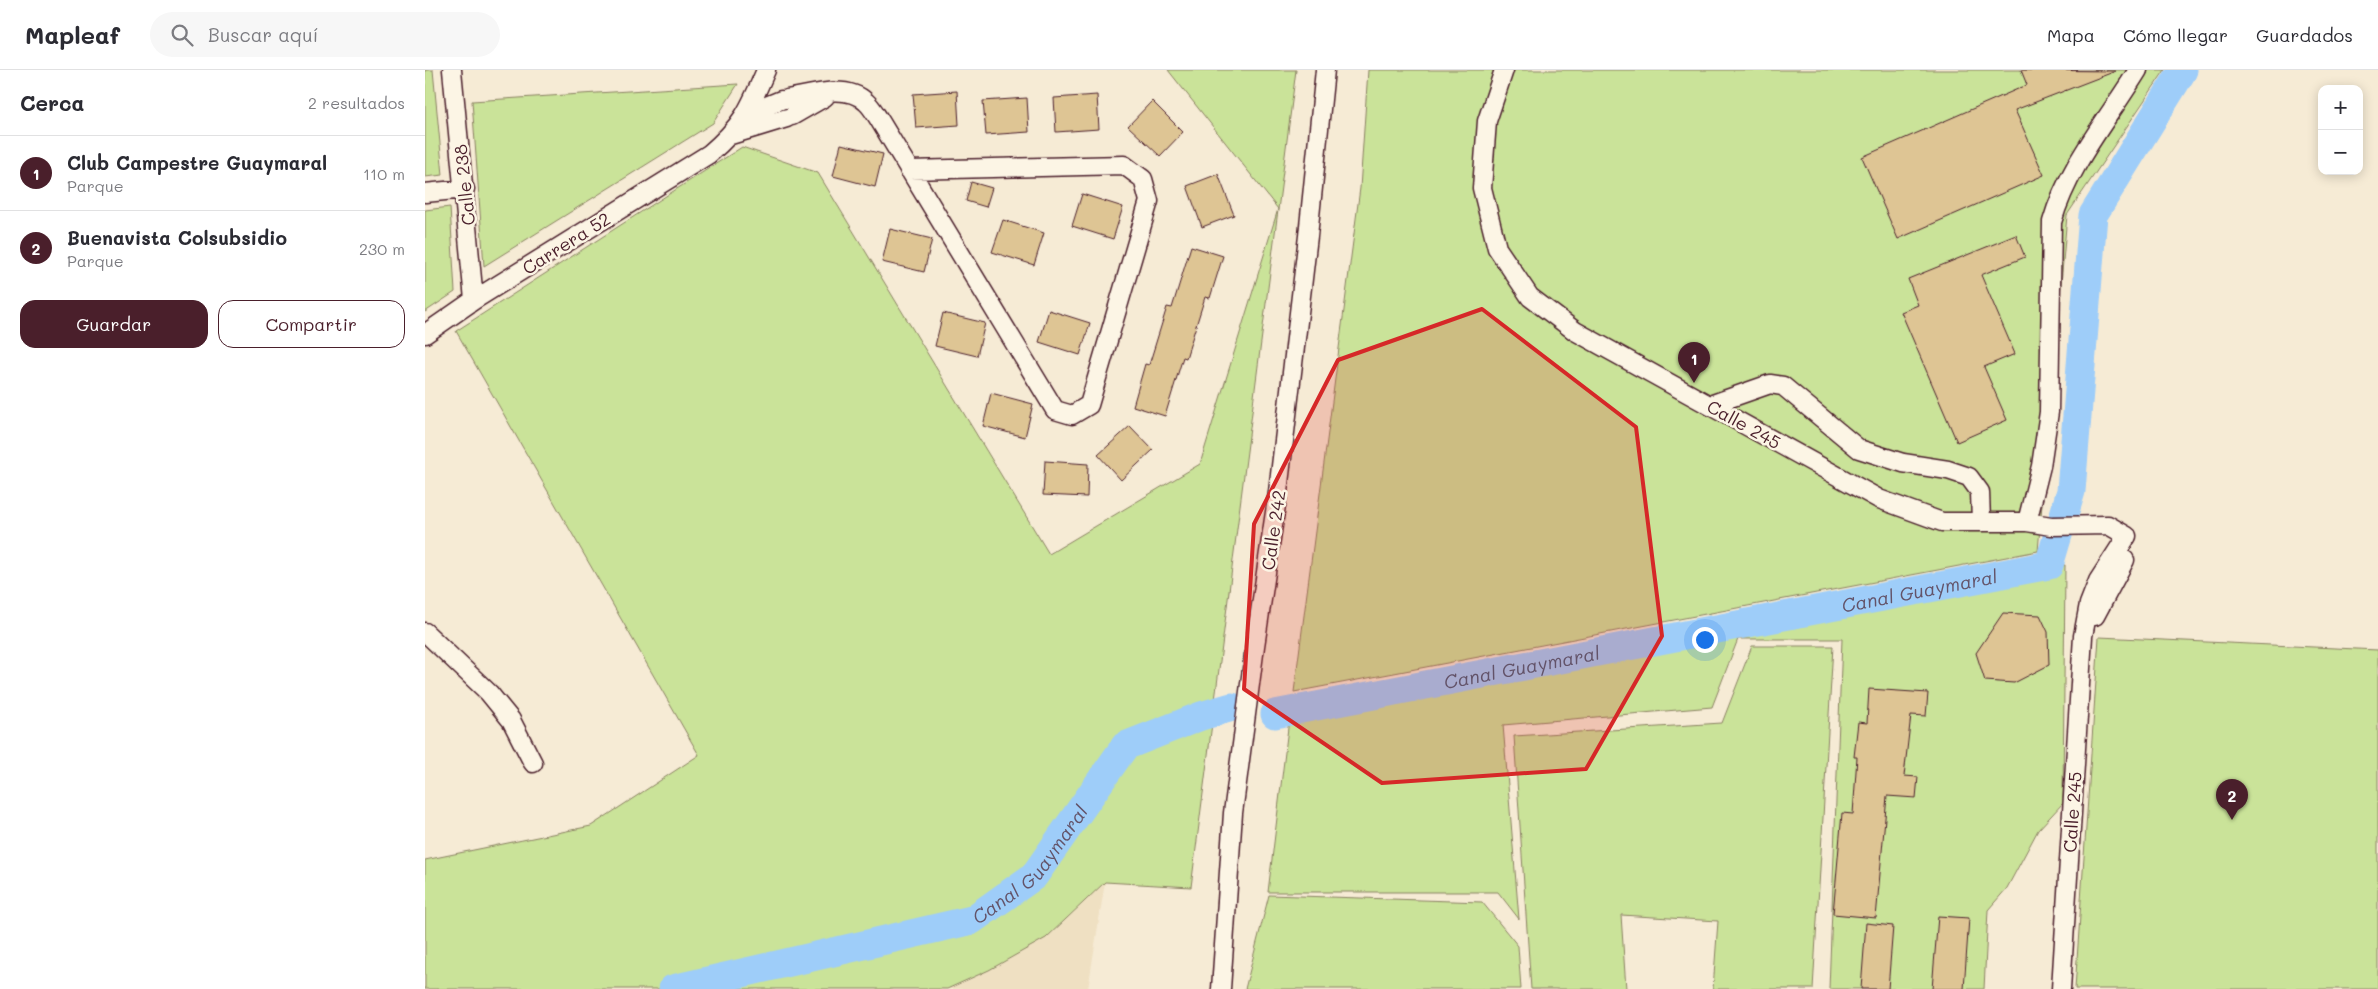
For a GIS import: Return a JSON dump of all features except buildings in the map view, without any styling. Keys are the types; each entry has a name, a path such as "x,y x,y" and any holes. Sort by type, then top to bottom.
{"street":[{"name":"Calle 238","path":"452,70 465,189 474,300"},
{"path":"731,135 747,114 766,70"},
{"name":"Calle 242","path":"1221,989 1233,813 1279,492 1325,70"},
{"name":"Calle 245","path":"1504,70 1487,121 1482,188 1497,248 1530,297 1575,331 1879,499 1942,522 2027,522 2051,526 2108,524 2123,534 2130,549 2083,636"},
{"path":"2027,522 2041,466 2049,412 2052,222 2058,199 2078,161 2138,70"},
{"path":"747,114 784,99 834,92 850,92 866,102 1055,410 1072,415 1089,405 1149,201 1143,179 1124,164 909,170"},
{"path":"731,135 790,117 834,92"},
{"name":"Carrera 52","path":"425,334 474,300 709,154 731,135"},
{"path":"425,193 465,189"},
{"path":"1709,405 1771,384 1783,386 1859,449 1903,464 1948,470 1969,477 1980,492 1981,522"},
{"name":"Calle 245","path":"2061,989 2083,636 2077,618 2086,577 2123,534"},
{"path":"425,632 489,693 511,720 533,763"}],"highlighted area":[{"path":"1482,309 1636,427 1662,636 1586,769 1382,783 1244,689 1254,524 1338,360"}],"shaded area":[{"path":"1105,882 1088,989 947,989 989,970 1046,938"}],"green space":[{"path":"425,70 433,70 443,175 425,177"},
{"path":"1168,70 1296,70 1191,887 1105,882 1046,938 989,970 947,989 425,989 425,860 591,826 699,755 456,331 742,147 818,173 1049,554 1200,464 1278,209"},
{"path":"1368,70 2165,70 2067,215 2038,551 1294,692 1360,188"},
{"path":"738,84 713,123 484,266 472,101"},
{"path":"450,207 455,292 425,312 425,210"},
{"path":"2065,565 2063,803 2038,830 2007,888 1988,910 1984,989 1829,989 1842,639 1738,639 1712,707 1503,725 1519,919 1498,892 1268,892 1291,703"},
{"path":"2099,637 2378,650 2378,989 2075,989"},
{"path":"1752,646 1833,646 1813,989 1713,989 1718,921 1621,915 1626,989 1531,989 1514,736 1722,723"},
{"path":"1269,895 1482,902 1518,946 1521,989 1245,989"}],"waterway":[{"name":"Canal Guaymaral","path":"1275,714 2049,565 2071,491 2093,215 2183,70"},
{"name":"Canal Guaymaral","path":"673,989 972,920 1034,876 1125,746 1201,716 1232,707"}],"place":[{"name":"Club Campestre Guaymaral","path":"1694,383"},
{"name":"Buenavista Colsubsidio","path":"2232,820"}]}
